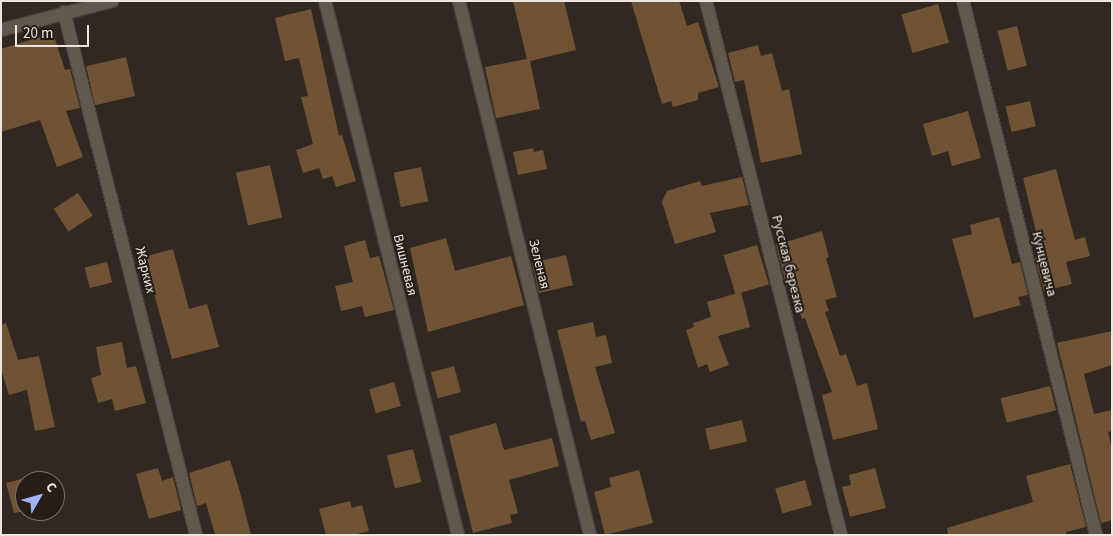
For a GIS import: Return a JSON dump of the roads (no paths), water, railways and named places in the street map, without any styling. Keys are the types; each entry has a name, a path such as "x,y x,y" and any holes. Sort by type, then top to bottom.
{"street":[{"path":"1,30 112,1"},
{"name":"Вишневая","path":"325,1 458,535"},
{"name":"Зеленая","path":"459,1 590,535"},
{"name":"Русская березка","path":"706,1 841,535"},
{"name":"Кунцевича","path":"962,1 1096,535"},
{"name":"Жарких","path":"64,12 196,535"}]}
